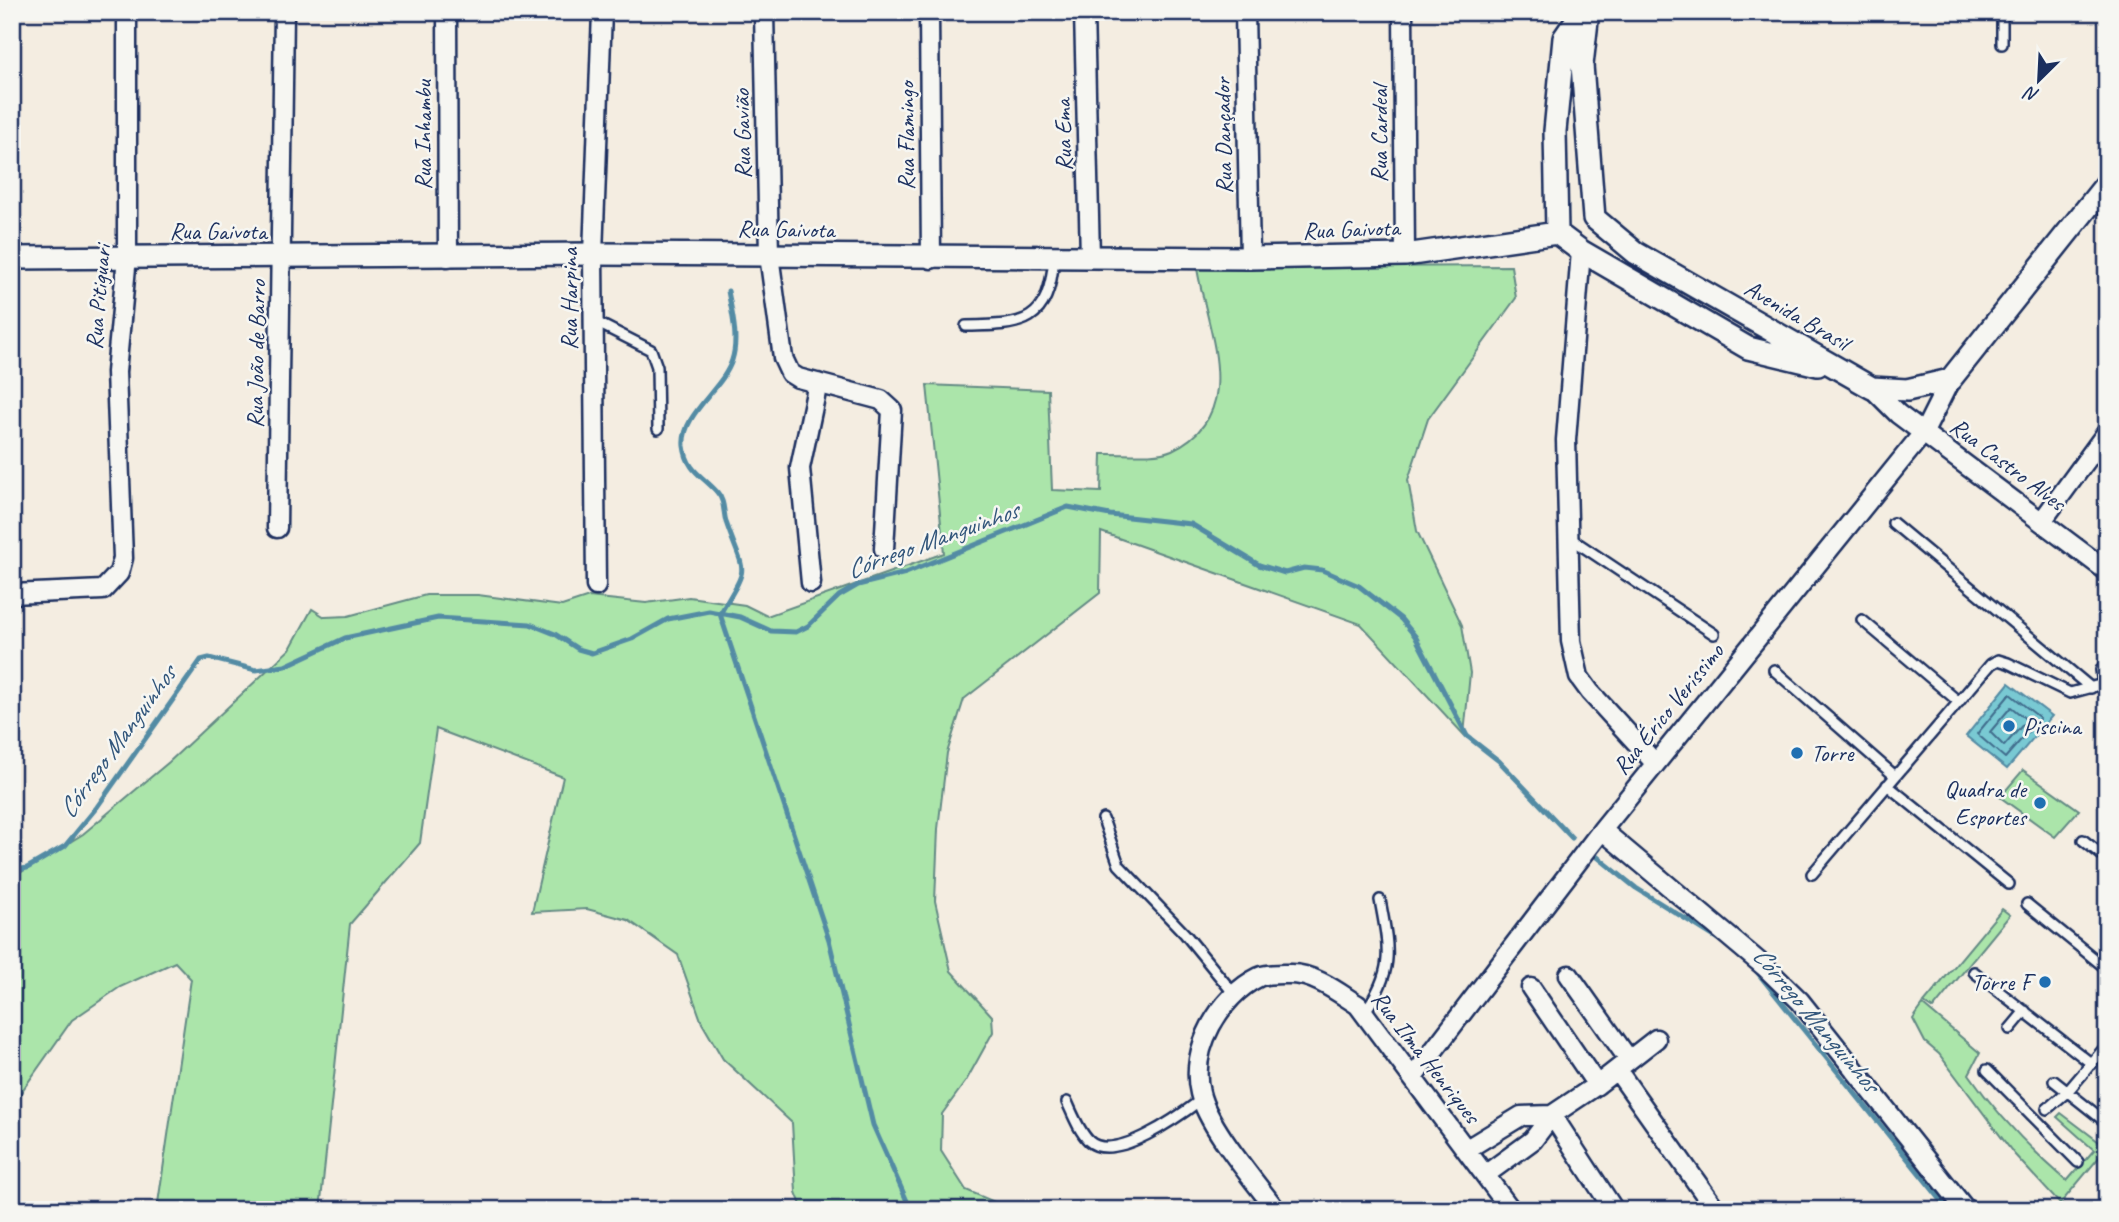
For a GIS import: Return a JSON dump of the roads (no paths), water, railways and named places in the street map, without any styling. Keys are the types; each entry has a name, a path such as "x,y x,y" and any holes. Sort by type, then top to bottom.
{"street":[{"name":"Rua Pitiguari","path":"12,594 88,593 103,590 112,584 119,573 123,558 116,372 127,257 127,12"},
{"name":"Rua João de Barro","path":"278,528 284,12"},
{"name":"Rua Inhambu","path":"447,12 448,257"},
{"name":"Rua Harpina","path":"596,586 593,254 602,12"},
{"name":"Rua Gavião","path":"765,12 769,255 785,365 798,377 818,383"},
{"name":"Rua Flamingo","path":"929,12 931,258"},
{"name":"Rua Ema","path":"1084,12 1090,257"},
{"name":"Rua Dançador","path":"1245,12 1250,258"},
{"name":"Rua Cardeal","path":"1403,12 1405,255"},
{"path":"1582,12 1564,38 1555,131 1557,233 1581,251 1748,348 1843,371"},
{"name":"Avenida Brasil","path":"1588,12 1582,65 1594,218 1636,253 1872,388 1907,390 1950,380"},
{"path":"1950,380 2107,183"},
{"name":"Rua Gaivota","path":"12,257 282,258 593,254 1250,258 1405,255 1557,233"},
{"path":"1581,251 1566,440 1571,641 1579,677 1655,763"},
{"name":"Rua Castro Alves","path":"1950,380 1924,432 2107,571"},
{"path":"811,583 800,468 818,383 881,400 892,410 884,549"},
{"path":"1872,388 1898,414 1924,432"},
{"name":"Rua Érico Verissimo","path":"1413,1076 1599,833 1924,432"},
{"path":"2042,521 2107,432"},
{"path":"1599,833 1765,967 1800,1001 1966,1210"},
{"name":"Rua Ilma Henriques","path":"1276,1210 1207,1112 1202,1099 1199,1068 1203,1043 1214,1019 1234,994 1261,976 1294,974 1327,985 1358,1005 1511,1210"},
{"path":"1569,975 1716,1210"},
{"path":"1531,988 1597,1086"},
{"path":"1485,1174 1533,1140 1552,1115 1597,1086 1656,1039"},
{"path":"1467,1149 1521,1116 1552,1115"},
{"path":"1552,1115 1614,1210"}],"lane":[{"path":"2002,12 2002,44"},
{"path":"966,326 1013,325 1037,313 1045,298 1054,258"},
{"path":"594,321 652,351 657,367 658,429"},
{"path":"1893,523 2091,688"},
{"path":"1568,537 1714,634"},
{"path":"1862,620 1959,702"},
{"path":"1812,874 1991,664 1998,660 2062,691 2080,692 2105,684 2101,670 2107,660"},
{"path":"1774,670 1895,776"},
{"path":"1887,785 2009,884"},
{"path":"1103,819 1118,865 1185,934 1234,994"},
{"path":"2083,840 2107,859"},
{"path":"1364,1013 1380,992 1387,973 1387,937 1380,900"},
{"path":"2027,904 2107,969"},
{"path":"1974,972 2092,1064"},
{"path":"2010,1029 2025,1011"},
{"path":"2046,1109 2068,1091 2107,1045"},
{"path":"1987,1070 2078,1162"},
{"path":"2054,1081 2107,1123"},
{"path":"1067,1102 1077,1125 1091,1143 1111,1148 1161,1129 1202,1099"}],"water":[{"name":"Piscina","path":"2009,683 2052,716 2007,769 1966,736"}],"waterway":[{"path":"720,614 741,576 741,562 726,522 721,499 692,467 684,446 685,434 695,412 720,381 732,360 735,335 728,291"},
{"name":"Córrego Manguinhos","path":"12,871 27,868 65,846 97,807 201,660 209,658 256,670 285,666 345,638 438,618 530,624 555,634 578,649 592,653 632,639 668,619 709,611 740,617 771,631 796,632 808,626 839,596 858,585 906,573 1068,507 1110,515 1191,524 1259,565 1285,573 1304,568 1322,570 1359,586 1401,619 1415,636 1467,736 1499,761 1572,838"},
{"path":"720,614 829,940 873,1125 911,1210"},
{"name":"Córrego Manguinhos","path":"1595,855 1636,888 1724,943"},
{"name":"Córrego Manguinhos","path":"1753,967 1949,1210"}],"place":[{"name":"Piscina","path":"2009,726"},
{"name":"Torre","path":"1797,753"},
{"name":"Quadra de Esportes","path":"2040,803"},
{"name":"Torre F","path":"2045,982"}]}
